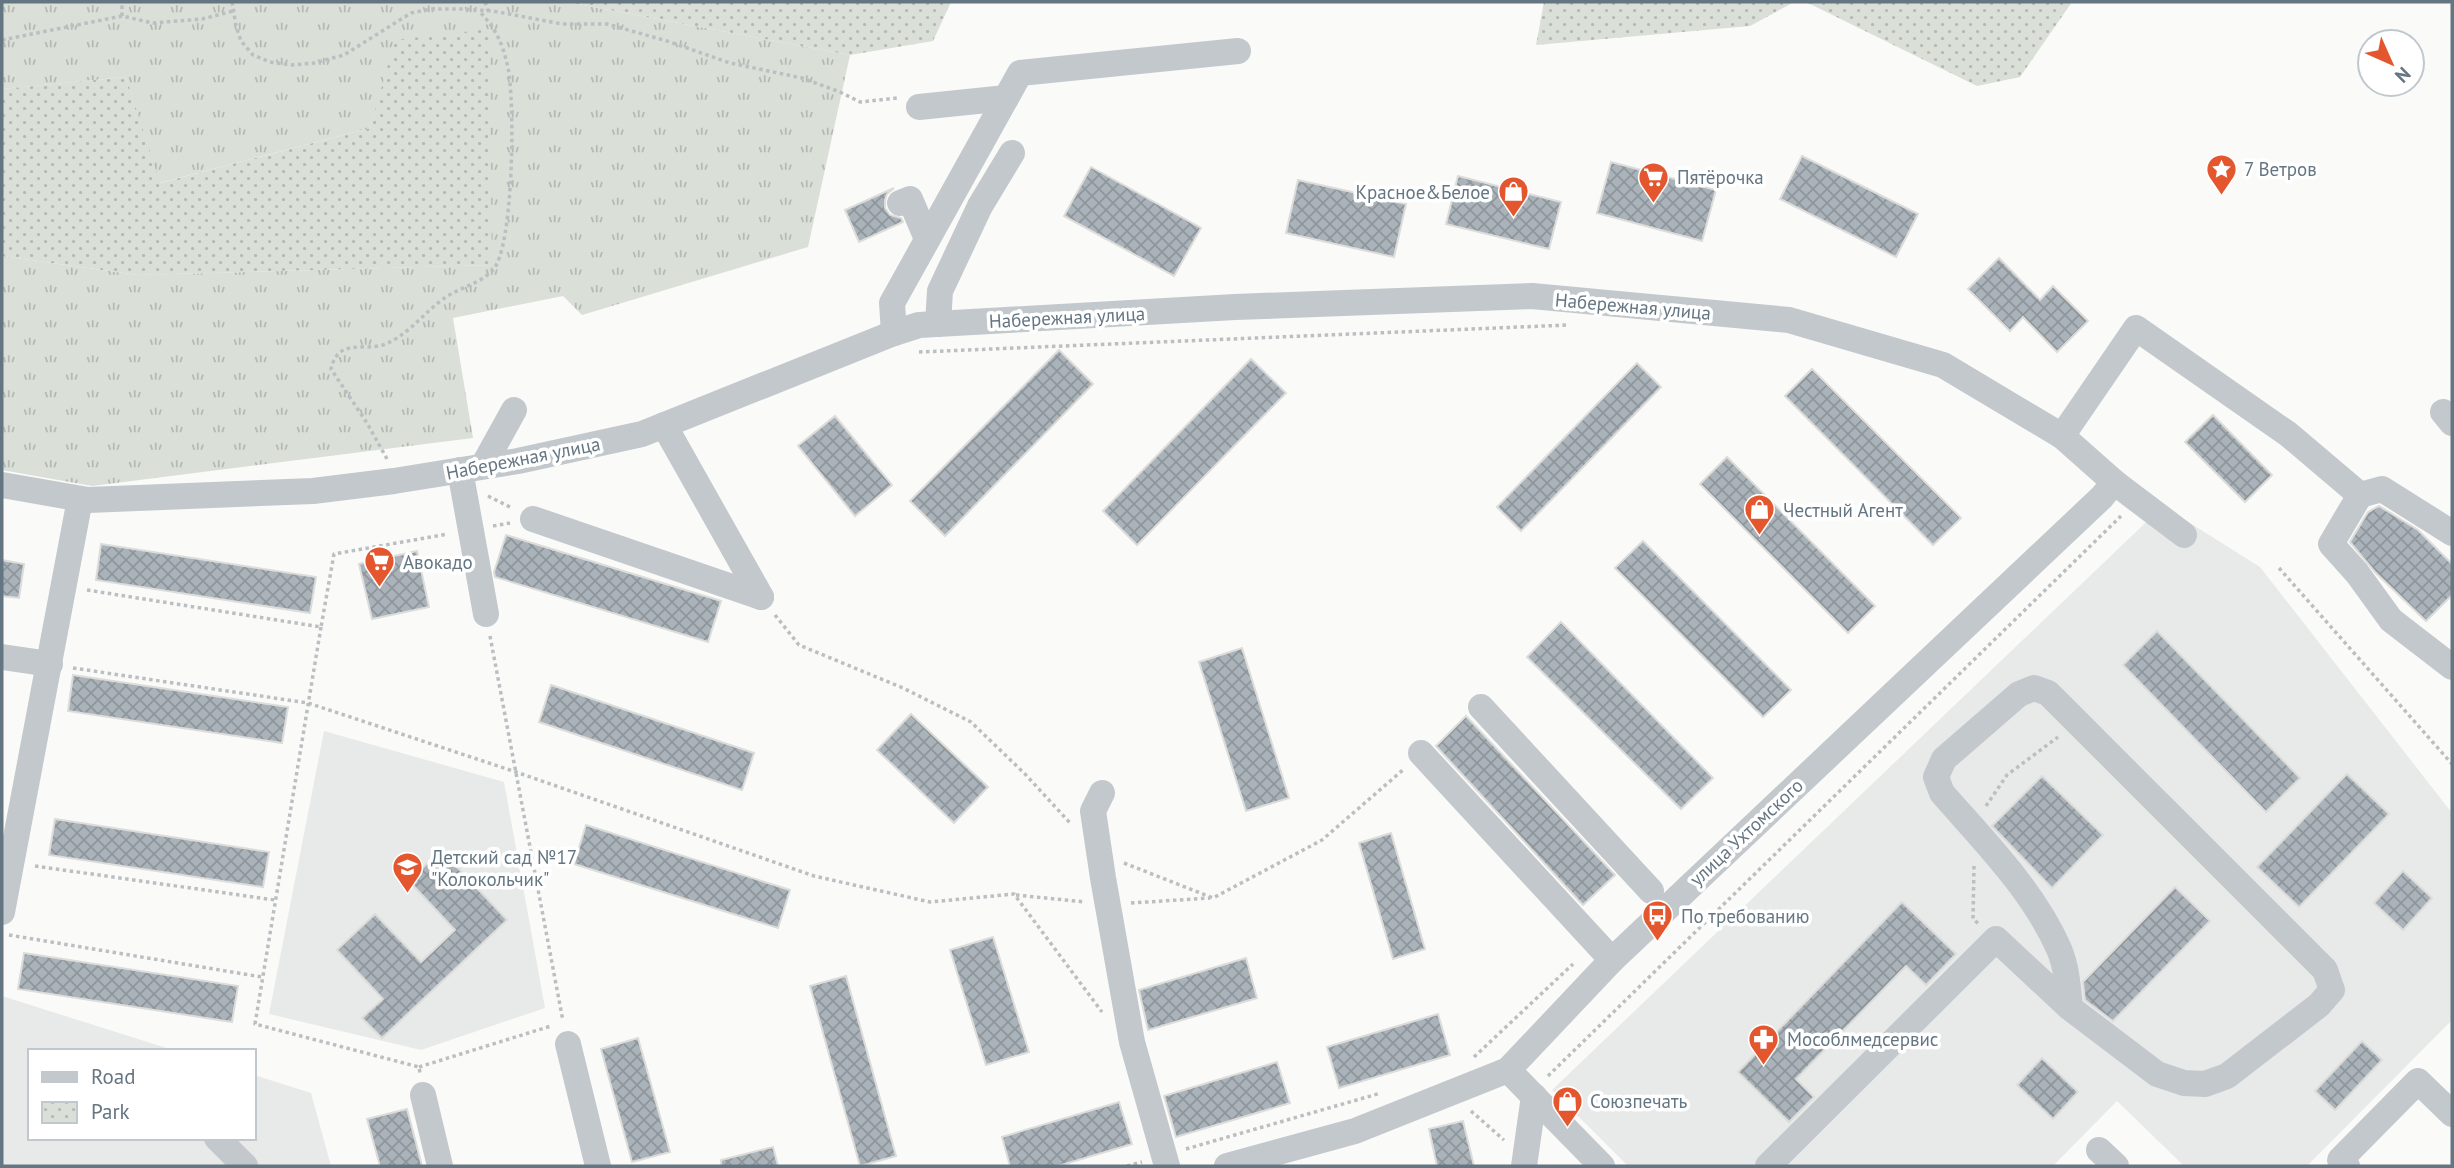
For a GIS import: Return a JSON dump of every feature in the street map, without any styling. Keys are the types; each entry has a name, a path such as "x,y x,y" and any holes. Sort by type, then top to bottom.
{"street":[{"path":"894,332 892,303 1020,73 1238,51"},
{"path":"919,107 1006,98"},
{"path":"938,324 940,291 980,206 1012,153"},
{"path":"901,203 910,199 927,239"},
{"name":"Набережная улица","path":"2,485 80,499 159,498 313,491 468,473 642,434 894,332 919,325 1235,307 1532,296 1788,320 1943,365 2062,436 2114,482 2184,536"},
{"path":"2062,436 2136,328 2288,434 2360,495"},
{"path":"486,614 471,531 468,473 514,410"},
{"path":"664,425 761,597"},
{"name":"улица Ухтомского","path":"1227,1166 1287,1158 1508,1070 1604,951 2102,497 2114,482"},
{"path":"2452,533 2382,489 2360,495 2331,544 2357,573 2391,620 2452,667"},
{"path":"2,912 80,499"},
{"path":"533,519 761,597"},
{"path":"2,657 50,664"},
{"path":"1768,1166 1996,939 2070,1008 2157,1074 2184,1083 2205,1084 2227,1076 2319,1005 2332,990 2325,970 2048,693 2034,688 2019,694 1944,759 1936,777 1942,793 2027,894 2047,926 2060,950 2066,971 2070,1008"},
{"path":"1481,707 1651,891"},
{"path":"1421,753 1604,951"},
{"path":"1102,793 1093,811 1099,853 1132,1042 1166,1161"},
{"path":"568,1044 598,1166"},
{"path":"1508,1070 1536,1090 1602,1166"},
{"path":"2347,1166 2340,1160 2418,1081 2452,1114"},
{"path":"1525,1164 1536,1090"},
{"path":"423,1095 440,1166"},
{"path":"219,1140 246,1166"}],"path":[{"path":"122,2 122,16"},
{"path":"232,2 241,41 253,55 270,62 292,65 344,55 411,13 430,9 479,10 562,24 607,24 730,63 802,78 836,90"},
{"path":"485,2 488,11"},
{"path":"2,40 122,16 153,23 202,19 234,10"},
{"path":"394,481 386,455 331,369 333,361 345,349 358,345 380,346 399,337 446,297 479,281 494,270 504,246 512,149 508,69 496,29 479,10"},
{"path":"912,352 1570,325"},
{"path":"468,473 533,519"},
{"path":"1536,1090 2121,516"},
{"path":"486,614 563,1023 419,1067 255,1024 334,554 533,519"},
{"path":"2278,568 2452,764"},
{"path":"64,587 321,627"},
{"path":"761,597 799,645 903,688 971,722 1025,774 1071,824"},
{"path":"50,664 309,703 814,876 930,902 1014,894 1104,1014"},
{"path":"2007,775 2053,743 2075,720"},
{"path":"1099,853 1213,898 1322,840 1421,753"},
{"path":"11,863 275,900"},
{"path":"2,933 262,977"},
{"path":"1469,1062 1604,951"},
{"path":"419,1067 423,1095"},
{"path":"1127,1166 1166,1161 1392,1090"},
{"path":"1473,1111 1525,1164"}],"shaded area":[{"path":"2163,506 2260,567 2452,813 2452,1020 2307,1166 2184,1166 2117,1101 2053,1166 1628,1166 1552,1090"},
{"name":"Детский сад №17 \"Колокольчик\"","path":"324,731 504,782 545,1008 421,1050 269,1014"},
{"path":"2,996 170,1049 28,1049 28,1140 256,1140 256,1076 311,1093 331,1166 2,1166"}],"green space":[{"path":"2,2 567,2 850,55 808,247 582,315 563,296 453,318 473,438 92,486 2,470 2,256 138,275 491,265 396,40 370,128 159,183 126,77 2,89"},
{"path":"567,2 951,2 933,41 850,55"},
{"path":"1544,2 1794,2 1750,26 1536,45"},
{"path":"1806,2 2072,2 2020,77 1977,86"},
{"path":"489,29 492,265 138,275 2,256 2,89 126,77 160,183 370,128 395,40"}],"building":[{"path":"1802,156 1918,214 1896,257 1780,199"},
{"path":"1611,162 1716,190 1702,241 1597,213"},
{"path":"1091,167 1201,228 1174,276 1064,216"},
{"path":"1458,176 1561,202 1549,249 1446,224"},
{"path":"1298,180 1406,204 1394,257 1286,233"},
{"path":"894,188 887,194 885,208 890,215 901,218 903,222 859,242 845,210"},
{"path":"1999,258 2040,300 2053,286 2088,321 2057,352 2023,317 2010,331 1968,289"},
{"path":"1059,350 1093,384 945,536 910,501"},
{"path":"1251,359 1286,393 1137,545 1103,511"},
{"path":"1637,363 1661,387 1521,531 1497,507"},
{"path":"1812,369 1961,518 1933,545 1785,396"},
{"path":"2213,415 2272,475 2245,502 2185,442"},
{"path":"835,416 892,485 855,516 798,446"},
{"path":"1727,457 1875,606 1848,633 1700,484"},
{"path":"2379,506 2418,530 2452,564 2452,595 2426,621 2375,572 2350,542 2368,512"},
{"path":"506,535 721,601 708,642 495,577 494,572"},
{"path":"1643,541 1791,690 1763,717 1615,568"},
{"path":"101,544 316,577 310,613 96,580"},
{"path":"417,551 429,607 372,619 359,564"},
{"path":"2,560 24,564 19,598 2,596"},
{"path":"1561,622 1713,778 1681,809 1527,657"},
{"path":"2157,631 2300,778 2266,812 2123,665"},
{"path":"1242,648 1289,798 1246,811 1199,662"},
{"path":"73,675 288,707 282,743 68,711"},
{"path":"551,685 754,753 742,790 539,722"},
{"path":"911,714 988,787 954,823 877,750"},
{"path":"1466,716 1615,875 1583,905 1436,746"},
{"path":"2347,774 2389,814 2299,907 2257,867"},
{"path":"2042,776 2103,835 2052,888 1992,826"},
{"path":"55,819 269,852 263,887 49,855"},
{"path":"586,825 790,890 778,928 574,864"},
{"path":"1391,833 1425,949 1393,959 1359,843"},
{"path":"441,850 507,920 382,1038 362,1018 383,999 337,950 375,914 421,962 455,930 409,881"},
{"path":"2403,871 2432,898 2403,930 2374,903"},
{"path":"2175,887 2210,921 2113,1021 2085,1000 2083,982"},
{"path":"1902,902 1956,954 1926,985 1906,966 1796,1079 1814,1097 1789,1122 1738,1072"},
{"path":"993,937 1029,1052 986,1065 950,950"},
{"path":"24,953 238,986 232,1022 18,989"},
{"path":"1246,958 1257,998 1148,1030 1139,990"},
{"path":"846,976 896,1156 860,1166 810,986"},
{"path":"1438,1014 1450,1055 1339,1088 1327,1047"},
{"path":"638,1038 670,1152 632,1162 601,1049"},
{"path":"2362,1041 2382,1060 2335,1110 2315,1091"},
{"path":"2042,1058 2078,1092 2053,1119 2017,1085"},
{"path":"1277,1062 1290,1103 1176,1137 1164,1096"},
{"path":"1119,1102 1132,1144 1058,1166 1010,1166 1002,1137"},
{"path":"407,1109 422,1166 380,1166 367,1119"},
{"path":"1463,1121 1474,1166 1437,1166 1429,1129"},
{"path":"773,1147 778,1166 721,1166 721,1160"}],"place":[{"name":"7 Ветров","path":"2221,196"},
{"name":"Пятёрочка","path":"1654,204"},
{"name":"Красное&Белое","path":"1513,219"},
{"name":"Честный Агент","path":"1760,537"},
{"name":"Авокадо","path":"380,589"},
{"name":"Детский сад №17 \"Колокольчик\"","path":"408,895"},
{"name":"По требованию","path":"1658,943"},
{"name":"Мособлмедсервис","path":"1764,1066"},
{"name":"Союзпечать","path":"1567,1128"}]}
